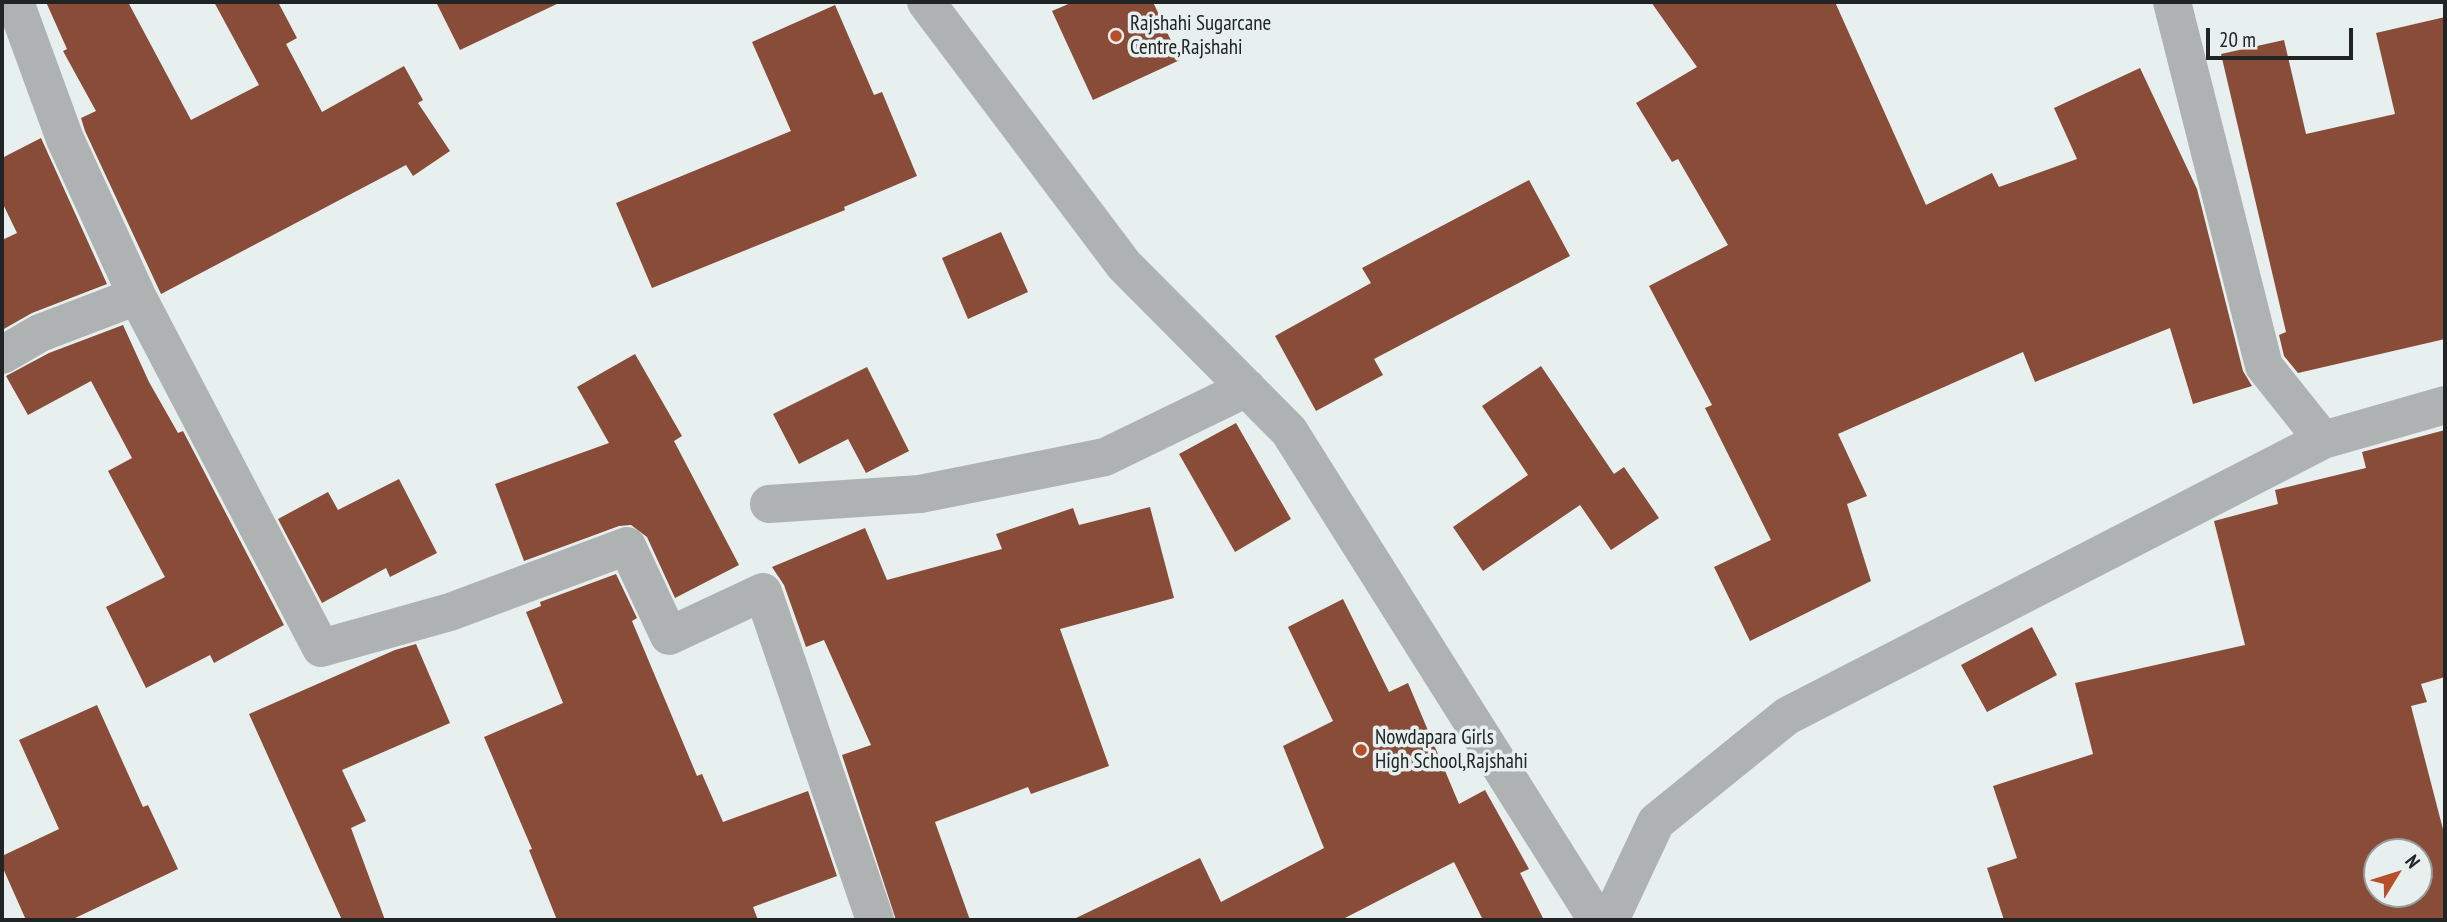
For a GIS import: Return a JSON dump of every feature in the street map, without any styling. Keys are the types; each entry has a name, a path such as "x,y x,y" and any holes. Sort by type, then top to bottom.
{"street":[{"path":"15,2 65,139 136,296 321,649 450,612 627,546 669,636 763,592 876,920"},
{"path":"926,2 1124,265 1289,430 1597,920"},
{"path":"2172,2 2264,366 2323,440"},
{"path":"2,355 40,333 136,296"},
{"path":"769,504 920,494 1105,457 1247,388"},
{"path":"1611,920 1656,822 1787,716 2323,440 2445,405"}],"building":[{"path":"46,2 128,2 191,120 259,85 214,2 278,2 297,38 286,44 322,112 404,66 423,100 418,103 450,151 413,176 406,165 161,294 85,131 81,118 96,111 63,51 67,49"},
{"path":"436,2 561,2 460,50"},
{"name":"Rajshahi Sugarcane Centre,Rajshahi","path":"1073,2 1153,2 1180,60 1093,100 1052,11"},
{"path":"1651,2 1835,2 1926,205 1992,173 1999,187 2077,159 2054,108 2140,68 2197,189 2243,371 2252,386 2193,404 2170,328 2035,382 2023,352 1838,434 1867,496 1847,504 1871,581 1750,641 1714,567 1771,540 1705,408 1712,405 1649,286 1728,245 1678,159 1672,162 1636,103 1697,67"},
{"path":"835,5 874,95 882,92 917,176 844,207 845,210 652,288 616,203 791,131 752,42"},
{"path":"2445,17 2445,339 2298,373 2284,356 2279,335 2286,332 2221,54 2284,40 2306,134 2395,114 2376,33"},
{"path":"41,138 107,284 32,313 2,330 2,240 17,233 2,202 2,158"},
{"path":"1529,180 1570,256 1374,359 1383,375 1316,411 1275,336 1371,283 1362,268"},
{"path":"1001,232 1028,292 968,319 942,258"},
{"path":"123,325 149,382 178,433 183,431 284,625 214,663 210,655 146,688 106,607 165,577 108,471 132,458 91,381 28,415 6,376 49,353"},
{"path":"635,354 682,436 674,441 739,565 675,598 647,537 631,525 619,526 524,561 495,484 609,443 577,387"},
{"path":"1541,366 1614,474 1624,467 1659,518 1611,550 1580,505 1483,571 1453,527 1528,475 1482,406"},
{"path":"867,367 909,451 866,473 848,439 799,464 773,414"},
{"path":"1236,423 1291,519 1235,552 1179,454"},
{"path":"2445,430 2445,677 2421,684 2427,702 2411,706 2445,837 2445,920 2004,920 1987,868 2017,858 1993,786 2093,754 2075,683 2245,645 2214,521 2278,504 2275,490 2366,468 2362,452"},
{"path":"399,479 437,553 390,577 386,568 322,603 278,519 328,492 338,510"},
{"path":"1150,507 1174,598 1060,629 1109,766 1031,794 1028,787 935,822 970,920 896,920 842,755 871,745 824,640 806,647 784,585 772,567 865,528 887,580 1002,549 996,534 1073,508 1079,525"},
{"path":"616,574 637,618 632,621 697,776 702,774 723,822 808,791 837,876 753,907 758,920 557,920 529,850 532,849 484,737 563,703 526,612 541,606 540,602"},
{"path":"1343,599 1389,692 1408,683 1459,804 1485,790 1529,869 1520,873 1544,920 1483,920 1454,862 1341,920 1072,920 1200,858 1221,902 1324,848 1283,746 1333,721 1288,627"},
{"path":"2032,627 2057,675 1987,712 1961,665"},
{"path":"416,644 450,723 342,770 366,821 351,828 385,920 342,920 249,714 395,650"},
{"path":"97,705 143,807 148,805 178,869 71,920 26,920 2,866 2,856 59,829 19,740"}],"place":[{"name":"Rajshahi Sugarcane Centre,Rajshahi","path":"1116,36"},
{"name":"Nowdapara Girls High School,Rajshahi","path":"1361,750"}]}
